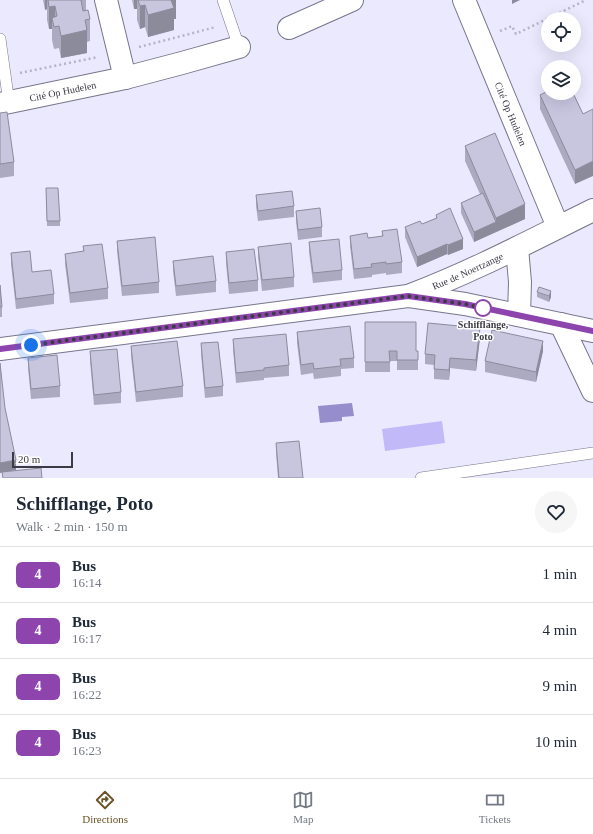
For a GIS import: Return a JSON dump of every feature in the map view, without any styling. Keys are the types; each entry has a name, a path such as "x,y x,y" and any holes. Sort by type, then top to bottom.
{"main road":[{"path":"106,0 125,78"},
{"name":"Cité Op Hudelen","path":"464,0 558,227"},
{"path":"289,28 348,1"},
{"name":"Cité Op Hudelen","path":"4,103 125,78 239,47"},
{"name":"Rue de Noertzange","path":"0,349 408,296 430,288 517,248 593,210"},
{"path":"517,248 520,282 519,315"},
{"path":"408,296 465,304 593,331"},
{"path":"561,324 593,391"}],"lane":[{"path":"223,0 239,47"},
{"path":"0,39 4,103"},
{"path":"421,478 593,453"}],"path":[{"path":"481,40 512,26 516,34 586,0"}],"shaded area":[{"path":"352,403 354,416 342,417 342,421 320,423 318,406"},
{"path":"442,421 445,443 385,451 382,429"}],"building":[{"path":"48,0 81,0 83,11 88,10 90,19 85,20 87,30 61,36 59,26 54,27 52,18 57,16 55,6 49,7"},
{"path":"138,0 171,0 174,8 148,15 145,5 140,6"},
{"path":"542,100 576,100 583,114 593,109 593,161 575,170"},
{"path":"7,112 14,162 0,164 0,113"},
{"path":"495,133 525,204 496,218 465,146"},
{"path":"46,188 58,188 60,221 47,221"},
{"path":"292,191 294,206 258,211 256,195"},
{"path":"483,193 496,222 474,232 461,203"},
{"path":"320,208 322,227 298,230 296,211"},
{"path":"450,208 463,239 417,257 405,227 420,221 422,224 437,218 436,215"},
{"path":"397,229 402,262 371,264 372,267 354,269 350,236 367,233 368,238 383,236 382,231"},
{"path":"155,237 159,282 122,286 117,241"},
{"path":"339,239 342,270 313,273 309,242"},
{"path":"291,243 294,277 262,280 258,247"},
{"path":"102,244 108,288 70,293 65,254 84,251 83,246"},
{"path":"254,249 258,280 229,283 226,252"},
{"path":"30,251 32,272 51,270 54,294 16,299 11,253"},
{"path":"213,256 216,281 176,286 173,261"},
{"path":"0,285 2,307 0,307"},
{"path":"539,287 551,291 549,296 537,292"},
{"path":"365,322 416,322 416,351 418,351 418,360 397,360 397,351 389,351 390,362 365,362"},
{"path":"428,323 480,328 476,360 450,358 449,370 434,369 435,355 425,354"},
{"path":"350,326 354,358 340,359 341,366 314,369 313,363 301,365 297,332"},
{"path":"492,330 543,341 536,372 485,361"},
{"path":"286,334 289,365 264,368 264,370 236,373 233,339"},
{"path":"177,341 183,386 136,392 131,346"},
{"path":"218,342 223,386 205,388 201,343"},
{"path":"117,349 121,392 94,395 90,351"},
{"path":"57,355 60,386 31,389 28,358"},
{"path":"0,363 5,408 16,460 0,463"},
{"path":"299,441 303,478 279,478 276,443"},
{"path":"41,468 42,478 3,478 2,472"}],"bus line":[{"name":"4","path":"0,349 408,296 465,304 593,331"}],"place":[{"name":"Schifflange, Poto","path":"483,308"}],"route":[{"path":"31,345 408,296 483,308"}]}
